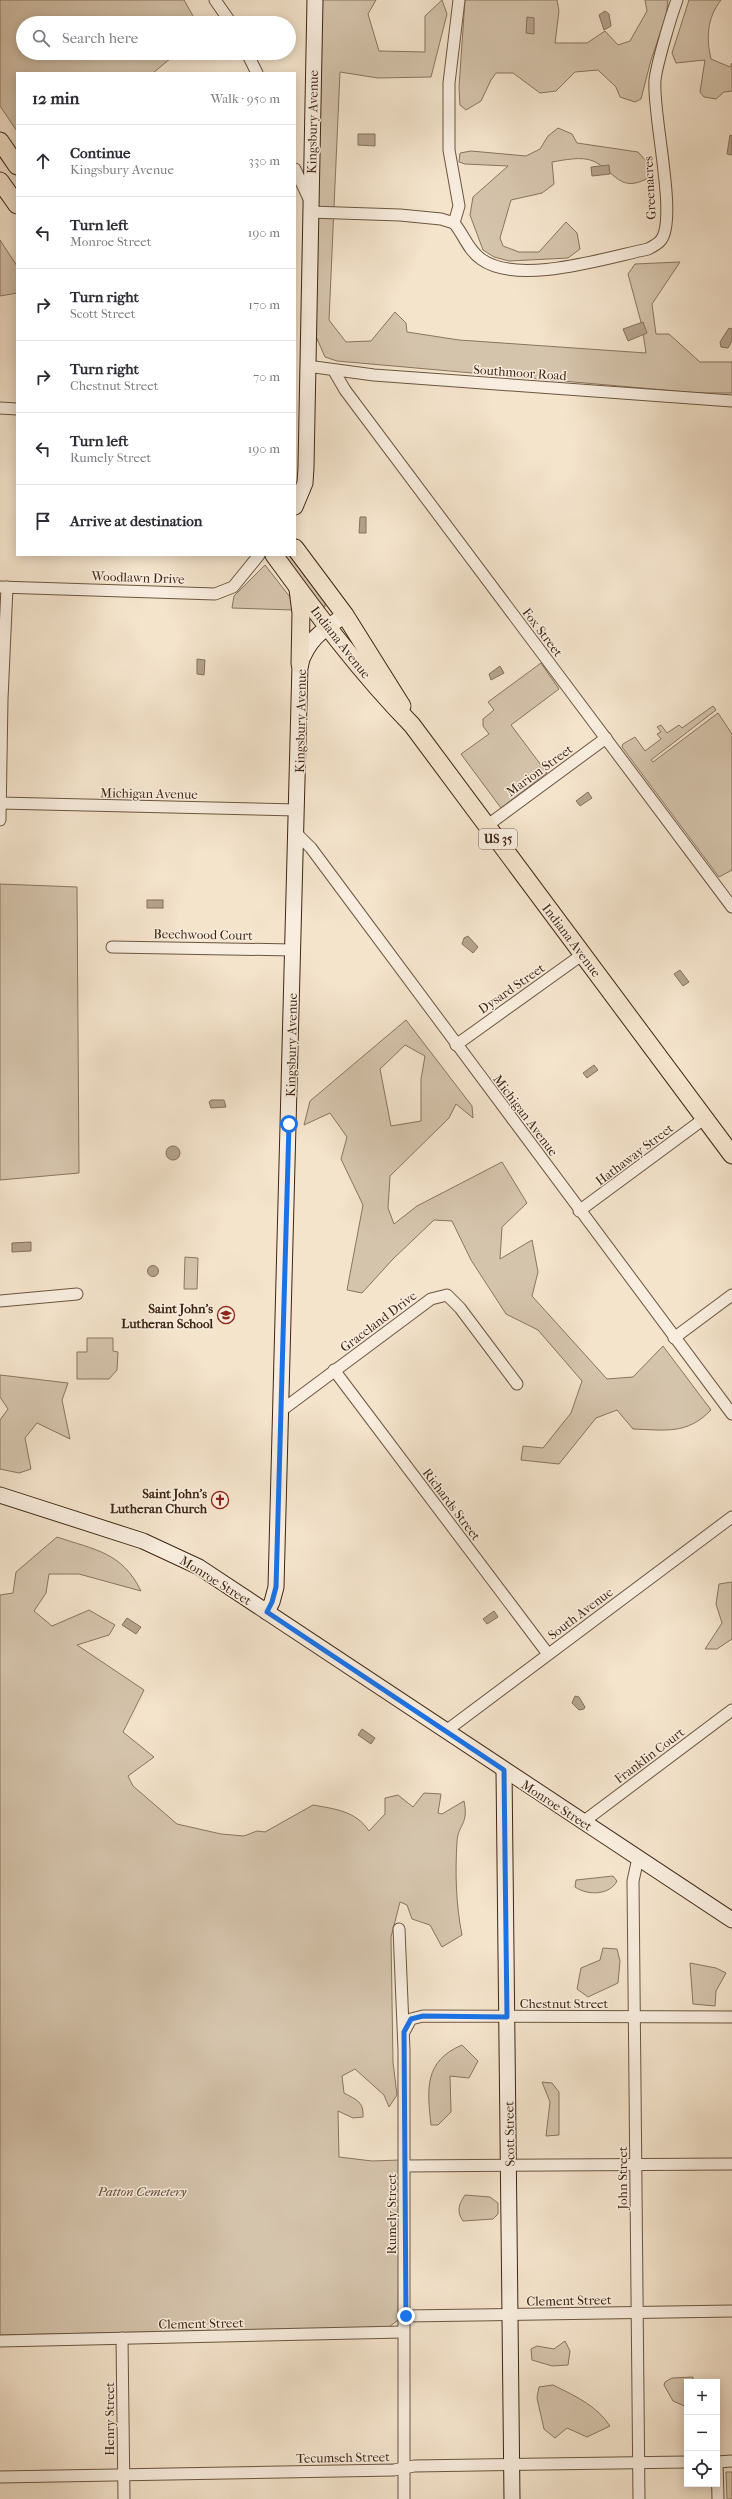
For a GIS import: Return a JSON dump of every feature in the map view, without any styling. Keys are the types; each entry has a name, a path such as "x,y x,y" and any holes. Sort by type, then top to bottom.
{"main road":[{"path":"0,141 16,165"},
{"path":"0,181 16,204"},
{"name":"Indiana Avenue","path":"296,549 345,615 392,688 412,725"},
{"name":"Indiana Avenue","path":"275,556 381,694 412,725 488,825 732,1155"},
{"path":"298,588 301,613 300,664"}],"street":[{"path":"215,0 226,16"},
{"name":"Kingsbury Avenue","path":"296,504 304,483 306,467 315,0"},
{"path":"296,171 310,206 400,214 441,219 454,223 459,206 449,150 449,83 459,0"},
{"name":"Greenacres","path":"454,223 471,251 482,260 509,270 548,270 648,249 661,240 666,223 666,209 655,80 677,0"},
{"path":"250,60 256,72"},
{"name":"Southmoor Road","path":"307,366 334,371 609,393 732,401"},
{"name":"Fox Street","path":"334,371 345,390 437,515 732,907"},
{"path":"0,408 16,409"},
{"name":"Woodlawn Drive","path":"4,587 216,594 233,587 258,556"},
{"path":"0,820 4,587"},
{"name":"Kingsbury Avenue","path":"267,1612 272,1602 276,1587 297,834 300,664 306,647 314,637 345,615"},
{"name":"Marion Street","path":"488,825 606,738"},
{"name":"Michigan Avenue","path":"0,803 297,810"},
{"name":"Michigan Avenue","path":"297,834 311,848 579,1211 732,1414"},
{"name":"Beechwood Court","path":"112,947 293,950"},
{"name":"Dysard Street","path":"456,1045 583,954"},
{"name":"Hathaway Street","path":"579,1211 705,1118"},
{"path":"0,1301 77,1294"},
{"name":"Graceland Drive","path":"334,1370 431,1299 447,1295 460,1308 517,1384"},
{"path":"674,1338 732,1295"},
{"path":"282,1410 334,1370"},
{"name":"Richards Street","path":"334,1370 548,1654"},
{"name":"Monroe Street","path":"0,1495 167,1551 199,1567 732,1920"},
{"name":"South Avenue","path":"446,1731 732,1518"},
{"name":"Franklin Court","path":"583,1822 732,1710"},
{"name":"Scott Street","path":"504,1770 512,2499"},
{"name":"John Street","path":"638,1858 633,1881 637,2164 635,2172 639,2499"},
{"name":"Rumely Street","path":"399,1929 404,2032 406,2316 403,2332 404,2499"},
{"name":"Chestnut Street","path":"404,2032 411,2019 423,2016 732,2017"},
{"path":"405,2166 732,2164"},
{"name":"Clement Street","path":"406,2316 732,2311"},
{"name":"Clement Street","path":"0,2341 403,2332"},
{"name":"Henry Street","path":"122,2338 124,2499"},
{"path":"720,2462 732,2461"},
{"name":"Tecumseh Street","path":"0,2477 684,2462"},
{"path":"718,2487 718,2499"}],"green space":[{"path":"0,0 184,0 193,16 16,16 16,60 169,60 154,72 16,72 16,130 0,106"},
{"path":"319,0 376,0 368,14 379,51 425,52 425,16 442,0 447,14 431,77 378,78 340,72 329,320 346,342 371,341 395,312 406,323 407,332 459,340 646,353 642,326 628,274 635,264 680,262 652,304 656,334 669,334 700,362 732,362 732,393 698,393 337,361 325,357 314,332"},
{"path":"465,0 557,0 559,11 555,43 587,43 605,31 618,45 630,41 647,11 645,0 668,0 666,17 651,60 641,99 635,102 620,97 616,87 598,70 575,72 556,91 540,93 513,73 496,73 481,101 466,110 460,105 459,87"},
{"path":"689,0 721,0 710,21 708,43 711,59 730,67 732,63 732,91 724,92 716,99 704,97 700,92 705,60 676,63 672,53"},
{"path":"558,128 572,134 577,143 638,152 646,161 650,177 640,182 631,184 618,180 601,165 593,161 573,159 552,162 554,184 542,193 511,200 500,238 503,246 519,252 539,252 566,222 577,233 580,249 568,258 509,261 494,257 483,250 470,215 473,197 508,166 465,164 459,162 460,153 471,151 526,156 540,149 548,136"},
{"path":"0,240 16,264 16,293 0,296"},
{"path":"282,556 292,556 325,600 325,607 322,608"},
{"path":"265,565 290,597 293,610 232,608 234,596"},
{"path":"541,663 559,689 511,725 547,773 501,808 461,754 489,734 483,726 483,719 494,710 488,702"},
{"path":"713,706 716,710 651,760 653,762 718,713 732,734 732,870 719,877 622,747 623,744 635,737 645,751 661,739 657,734 661,732 657,727 661,725 667,733 679,725 682,728"},
{"path":"0,884 77,887 79,1173 0,1180"},
{"path":"406,1020 472,1106 473,1118 456,1104 449,1118 390,1176 388,1208 394,1224 417,1206 502,1162 527,1203 502,1227 500,1259 532,1240 538,1272 532,1296 607,1379 633,1377 663,1346 711,1410 693,1424 665,1430 633,1429 617,1410 596,1418 559,1464 521,1460 523,1446 543,1448 571,1413 582,1381 538,1330 506,1314 471,1260 452,1221 434,1220 393,1259 362,1293 347,1290 363,1205 341,1159 347,1137 330,1113 304,1125 310,1101","holes":["405,1045 425,1056 421,1079 421,1121 391,1126 380,1069"]},
{"path":"185,1257 198,1258 197,1289 184,1289"},
{"path":"87,1338 113,1338 113,1351 118,1352 117,1370 109,1379 77,1379 77,1352 87,1352"},
{"path":"0,1375 68,1383 62,1400 70,1439 37,1423 25,1438 31,1469 19,1473 0,1469 0,1420 8,1409 0,1397"},
{"name":"Patton Cemetery","path":"57,1537 106,1554 116,1560 125,1568 141,1591 79,1574 49,1574 46,1593 34,1611 52,1626 89,1610 115,1625 109,1635 77,1645 144,1690 123,1732 154,1757 128,1776 133,1786 177,1824 221,1834 244,1836 257,1831 265,1832 313,1805 337,1810 351,1815 364,1824 369,1831 385,1814 385,1798 398,1795 413,1807 424,1793 441,1794 438,1813 442,1814 464,1801 465,1815 458,1836 456,1865 457,1901 462,1935 442,1947 430,1925 412,1919 407,1905 400,1902 391,1937 393,2062 397,2095 389,2107 384,2095 355,2069 342,2076 344,2093 359,2102 362,2108 363,2117 353,2118 338,2111 339,2157 372,2161 400,2160 398,2320 389,2327 0,2335 0,1595 13,1593 16,1572"},
{"path":"732,1582 732,1639 717,1649 705,1649 722,1623 716,1604 719,1584"},
{"path":"613,1876 617,1881 614,1886 598,1893 586,1892 575,1887 576,1880"},
{"path":"603,1948 617,1949 620,1961 618,1983 588,1997 577,1989 581,1968 600,1960"},
{"path":"690,1963 716,1968 726,1973 716,1991 715,2006 693,2004"},
{"path":"462,2045 478,2061 469,2078 450,2076 451,2112 438,2125 431,2125 429,2088 434,2068 441,2059"},
{"path":"542,2082 552,2083 559,2092 559,2135 546,2136 550,2102"},
{"path":"465,2195 490,2197 498,2203 498,2214 493,2219 463,2221 459,2208"},
{"path":"565,2341 570,2351 568,2365 552,2366 532,2360 531,2349 537,2346 554,2349"},
{"path":"693,2377 693,2379 684,2379 684,2406 673,2401 664,2385 665,2382 672,2378"},
{"path":"553,2385 577,2397 592,2407 610,2426 587,2437 567,2428 555,2438 544,2429 537,2398 539,2387"},
{"path":"726,2472 732,2472 732,2499 727,2499"}],"shaded area":[{"path":"605,11 609,14 611,26 604,30 599,15"},
{"path":"527,17 534,18 534,34 526,33"},
{"path":"358,134 375,134 375,146 358,145"},
{"path":"730,135 732,136 732,155 727,154"},
{"path":"609,165 610,174 592,176 591,167"},
{"path":"643,322 647,333 628,341 623,329"},
{"path":"729,328 732,329 732,341 728,348 721,347 720,342"},
{"path":"360,517 366,517 366,533 359,533"},
{"path":"197,659 205,660 204,675 197,674"},
{"path":"500,666 504,673 491,680 489,674"},
{"path":"588,792 592,798 580,806 576,801"},
{"path":"147,900 163,900 163,908 147,908"},
{"path":"468,936 478,947 473,953 462,944 464,938"},
{"path":"680,970 689,982 683,986 674,974"},
{"path":"594,1065 598,1070 587,1078 583,1073"},
{"path":"211,1100 224,1100 226,1107 211,1108 209,1102"},
{"path":"173,1146 178,1148 180,1153 178,1158 173,1160 168,1158 166,1153 168,1148"},
{"path":"31,1242 31,1251 12,1252 12,1243"},
{"path":"153,1265 157,1267 159,1271 157,1275 153,1277 149,1275 147,1271 149,1267"},
{"path":"494,1611 498,1617 487,1624 483,1619"},
{"path":"127,1618 141,1627 136,1634 122,1625"},
{"path":"575,1696 579,1697 585,1707 584,1709 579,1710 572,1703"},
{"path":"362,1729 375,1738 371,1744 358,1735"}],"place":[{"name":"Saint John's Lutheran School","path":"226,1315"},
{"name":"Saint John's Lutheran Church","path":"220,1500"}],"route":[{"path":"289,1124 276,1587 272,1602 267,1612 504,1770 507,2017 423,2016 411,2019 404,2032 406,2316"}]}
